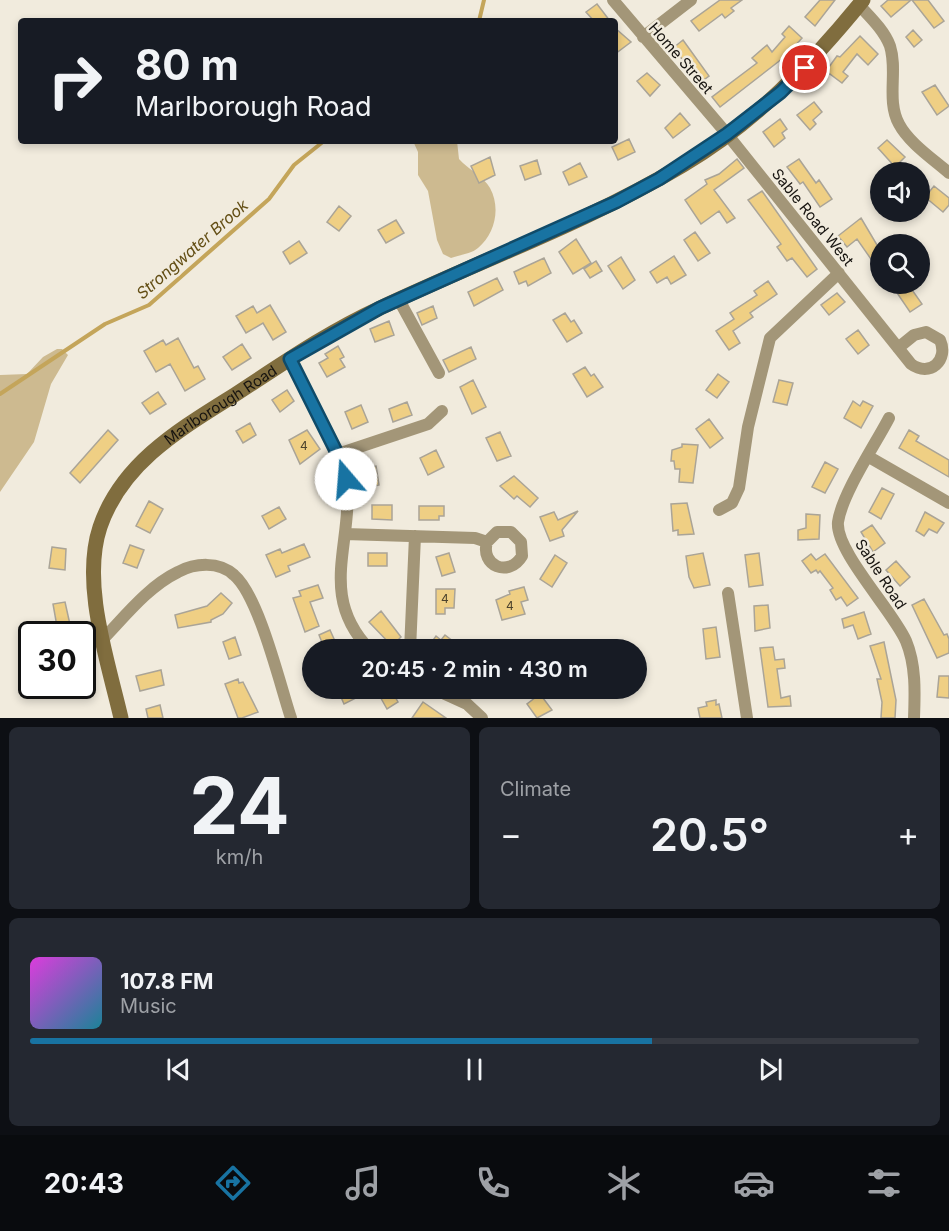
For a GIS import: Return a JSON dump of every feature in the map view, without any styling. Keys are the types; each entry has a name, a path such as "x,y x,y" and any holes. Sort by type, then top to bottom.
{"street":[{"name":"Home Street","path":"613,0 727,134"},
{"path":"643,36 691,0"},
{"path":"861,2 889,45 894,70 893,102 899,124 905,134 949,173"},
{"name":"Marlborough Road","path":"121,718 104,638 93,565 100,528 117,492 158,446 342,327 616,202 686,163 727,134 794,80 861,2"},
{"name":"Sable Road West","path":"727,134 898,348"},
{"path":"720,510 732,503 739,488 748,427 770,338 839,273"},
{"path":"399,300 439,373"},
{"path":"290,359 338,454 346,479 345,534 340,584 343,607 353,629 361,639"},
{"path":"338,454 428,424 442,411"},
{"name":"Sable Road","path":"889,418 840,511 838,530 850,555 905,639 913,664 914,718"},
{"path":"869,457 949,503"},
{"path":"345,534 469,537 487,542"},
{"path":"411,639 416,536"},
{"path":"104,638 147,595 177,572 193,566 210,565 223,568 235,575 251,599 291,718"},
{"path":"728,593 747,718"},
{"path":"456,699 467,704 482,718"}],"shaded area":[{"path":"414,144 457,144 459,159 490,188 496,212 489,236 475,250 451,258 443,254 437,240 428,191 418,175 418,152"},
{"path":"57,349 62,349 68,355 51,384 34,442 0,492 0,375 27,374 43,357"}],"building":[{"path":"720,0 742,0 731,8 734,11 725,18 722,14 699,31 691,21"},
{"path":"820,0 835,0 815,26 805,17"},
{"path":"888,0 911,0 891,17 881,6"},
{"path":"912,0 928,0 944,21 934,28"},
{"path":"597,4 608,18 591,18 586,12"},
{"path":"789,26 802,38 787,55 720,107 712,97 757,63 752,58 767,45 772,52 785,37 782,34"},
{"path":"913,30 922,40 914,47 906,37"},
{"path":"618,31 631,42 618,52"},
{"path":"860,36 878,54 868,65 857,54 843,72 848,76 842,83 826,71 837,56 840,57"},
{"path":"683,40 709,76 701,82 673,48"},
{"path":"647,73 660,85 650,96 637,81"},
{"path":"935,85 949,106 937,115 922,92"},
{"path":"814,102 822,112 813,120 816,124 810,130 797,115"},
{"path":"680,113 690,125 673,138 665,128"},
{"path":"780,119 787,129 782,133 785,138 774,147 763,132"},
{"path":"629,139 635,152 618,160 612,147"},
{"path":"887,140 905,157 900,162 891,162 878,148"},
{"path":"490,157 495,175 479,183 471,166"},
{"path":"737,159 744,168 714,190 735,218 727,223 719,211 701,224 685,200 707,184 705,180 719,174"},
{"path":"799,159 816,183 819,180 832,199 820,207 803,182 800,184 787,167"},
{"path":"537,160 541,174 525,180 520,166"},
{"path":"580,163 587,177 569,185 563,172"},
{"path":"934,186 949,198 949,205 943,212 930,201 930,191"},
{"path":"762,191 817,269 807,277 792,258 787,261 777,247 781,244 748,200"},
{"path":"339,206 351,216 339,231 327,222"},
{"path":"861,218 870,234 870,258 857,239 847,247 838,236"},
{"path":"396,220 404,233 386,243 378,230"},
{"path":"695,232 710,253 698,261 684,240"},
{"path":"576,239 591,263 573,274 559,252"},
{"path":"299,241 307,253 290,264 283,252"},
{"path":"674,256 686,275 671,284 667,277 657,283 650,272"},
{"path":"621,257 635,280 623,289 608,266"},
{"path":"544,258 551,273 528,286 526,281 519,284 514,272"},
{"path":"596,261 602,271 590,278 584,269"},
{"path":"497,278 503,290 474,306 468,292"},
{"path":"768,281 777,294 750,313 753,317 733,331 740,343 729,350 716,331 734,319 730,313 757,295 754,291"},
{"path":"837,293 845,302 829,315 821,305"},
{"path":"898,294 915,294 922,304 910,312"},
{"path":"270,305 286,332 273,340 263,323 246,333 236,316 253,306 257,313"},
{"path":"433,306 437,318 422,325 417,313"},
{"path":"565,313 571,322 574,320 582,333 567,342 553,320"},
{"path":"389,321 394,335 375,342 370,329"},
{"path":"858,330 869,345 858,354 846,339"},
{"path":"178,338 194,368 198,366 205,379 185,391 170,364 156,372 144,351 163,340 166,345"},
{"path":"242,344 251,358 232,370 223,357"},
{"path":"338,346 344,357 340,359 345,367 327,377 319,363 328,358 325,354"},
{"path":"471,347 476,359 449,372 443,360"},
{"path":"585,367 591,376 594,374 603,387 587,397 573,374"},
{"path":"718,374 729,382 717,398 706,390"},
{"path":"473,380 486,407 472,414 460,387"},
{"path":"779,380 793,383 787,405 773,402"},
{"path":"287,390 294,401 280,412 272,400"},
{"path":"158,392 166,404 150,414 142,403"},
{"path":"853,401 860,406 863,401 873,406 861,428 844,418"},
{"path":"407,402 412,415 393,422 389,409"},
{"path":"361,405 368,422 352,429 345,412"},
{"path":"709,419 723,438 710,448 696,429"},
{"path":"250,423 256,435 243,443 236,431"},
{"path":"108,430 118,440 80,483 70,473"},
{"path":"307,430 320,449 300,464 289,440"},
{"path":"909,430 919,436 916,441 949,460 949,477 899,448"},
{"path":"500,432 511,456 497,461 486,438"},
{"path":"682,444 698,445 693,483 679,482 680,469 675,469 674,461 671,461 672,450 682,447"},
{"path":"436,450 444,467 428,475 420,458"},
{"path":"825,462 838,469 825,493 812,487"},
{"path":"370,465 370,467 376,466 379,485 366,488 360,467"},
{"path":"514,476 538,498 530,507 517,496 514,499 500,486"},
{"path":"882,488 894,494 881,519 869,512"},
{"path":"149,501 163,509 150,533 136,526"},
{"path":"687,503 694,534 678,535 678,530 673,531 671,504"},
{"path":"372,505 392,505 392,520 372,519"},
{"path":"419,506 444,506 444,516 439,516 439,520 419,520"},
{"path":"279,507 286,519 269,529 262,516"},
{"path":"578,511 562,530 564,536 550,541 540,517 554,512 558,520"},
{"path":"925,512 944,523 937,533 929,529 924,536 916,531"},
{"path":"806,514 820,515 819,539 798,540 798,530 806,528"},
{"path":"872,525 885,543 873,552 861,532"},
{"path":"304,544 310,557 288,566 290,571 276,577 266,555 280,549 282,553"},
{"path":"130,545 144,550 137,568 123,563"},
{"path":"52,547 66,549 65,570 49,568"},
{"path":"368,553 387,553 387,566 368,566"},
{"path":"449,553 455,572 442,576 436,557"},
{"path":"703,553 710,585 694,588 689,577 686,556"},
{"path":"759,553 763,585 749,587 745,555"},
{"path":"811,554 816,560 825,554 858,598 847,606 841,597 836,600 830,590 833,588 820,571 818,573 816,570 811,573 802,561"},
{"path":"555,555 567,563 552,587 540,579"},
{"path":"896,561 910,577 900,586 886,570"},
{"path":"318,585 323,598 310,602 319,626 305,632 293,598 301,596 299,591"},
{"path":"524,587 528,600 521,602 525,614 502,620 496,600 510,594 509,591"},
{"path":"436,589 455,589 454,608 445,608 445,614 436,614"},
{"path":"221,593 232,603 223,614 211,622 178,628 175,615 207,606"},
{"path":"924,599 944,635 947,634 949,639 949,653 937,658 912,605"},
{"path":"65,602 69,621 56,621 53,604"},
{"path":"768,605 770,628 755,631 754,606"},
{"path":"381,611 401,637 385,639 369,622"},
{"path":"864,612 871,634 858,639 853,625 844,628 842,619"},
{"path":"716,627 720,657 706,659 703,629"},
{"path":"330,630 334,639 321,639 319,635"},
{"path":"235,637 241,655 229,659 223,642"},
{"path":"884,642 896,700 895,718 881,718 882,702 877,679 881,679 870,646"},
{"path":"773,647 775,660 784,659 785,668 777,669 781,698 790,696 791,706 768,707 760,648"},
{"path":"161,670 164,685 140,691 136,676"},
{"path":"939,676 949,676 949,698 937,697"},
{"path":"238,679 239,683 243,682 258,712 242,718 238,718 225,684"},
{"path":"342,699 354,699 344,704"},
{"path":"381,699 396,699 398,702 387,709"},
{"path":"534,699 544,699 552,710 537,718 527,704"},
{"path":"716,700 722,718 700,718 698,708 707,706 706,702"},
{"path":"423,702 446,718 412,718"},
{"path":"160,705 163,718 148,718 146,709"}],"waterway":[{"name":"Strongwater Brook","path":"480,18 484,0"},
{"name":"Strongwater Brook","path":"0,394 105,324 149,305 269,199 294,165 320,144"}],"route":[{"path":"346,479 344,467 290,359 342,327 380,308 616,202 659,179 727,134 781,92 805,68"}]}
